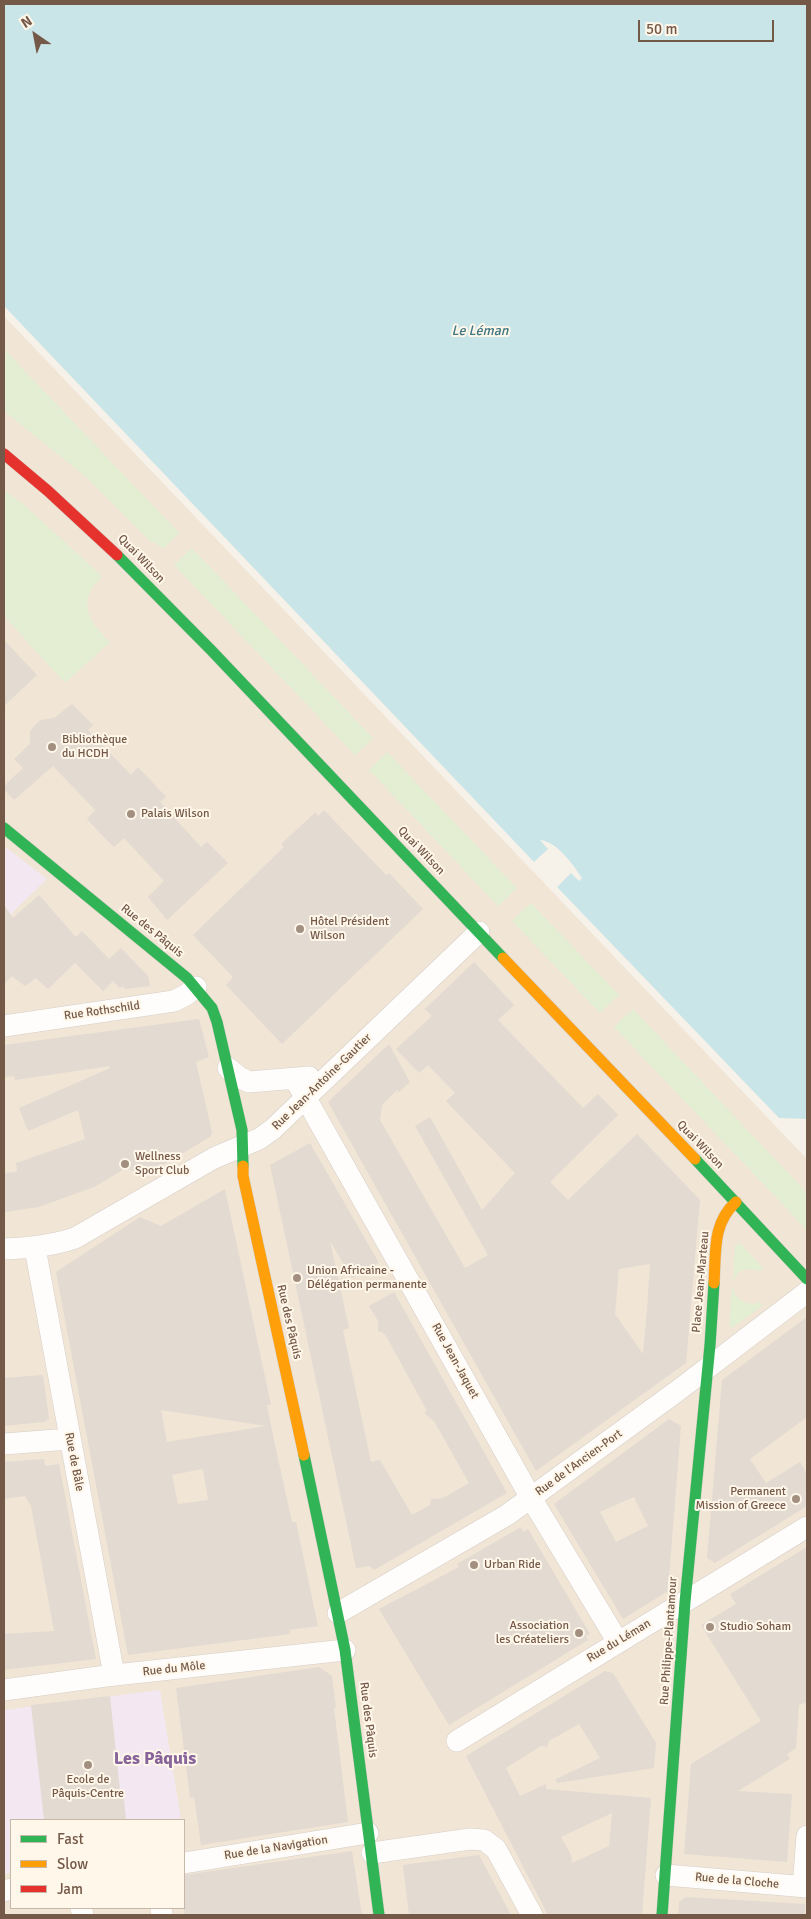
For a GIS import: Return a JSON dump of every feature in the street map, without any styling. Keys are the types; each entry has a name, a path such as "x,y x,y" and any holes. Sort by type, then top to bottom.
{"street":[{"name":"Quai Wilson","path":"4,454 105,542 479,932 807,1279"},
{"name":"Rue des Pâquis","path":"4,828 161,956 196,987 212,1008 217,1022 242,1130 243,1176 308,1467 345,1650 379,1915"},
{"name":"Rue Jean-Antoine-Gautier","path":"4,1249 35,1248 76,1238 214,1158 242,1147 273,1129 479,932"},
{"name":"Rue Rothschild","path":"4,1026 174,1001 196,987"},
{"path":"228,1068 249,1082 330,1075"},
{"name":"Rue Jean-Jaquet","path":"295,1079 531,1498 618,1642"},
{"name":"Place Jean-Marteau","path":"707,1369 720,1222 727,1210 736,1202"},
{"name":"Rue de Bâle","path":"35,1248 114,1675"},
{"name":"Rue de l'Ancien-Port","path":"338,1613 507,1515 707,1369 807,1292"},
{"name":"Rue Philippe-Plantamour","path":"662,1915 685,1602 707,1369"},
{"path":"4,1444 69,1439"},
{"name":"Rue du Léman","path":"457,1740 807,1527"},
{"name":"Rue du Môle","path":"4,1690 114,1675 345,1650"},
{"path":"805,1887 807,1836"},
{"name":"Rue de la Navigation","path":"185,1863 370,1843 484,1840 496,1849 532,1915"},
{"name":"Rue de la Cloche","path":"666,1875 805,1887"}],"shaded area":[{"path":"4,316 807,1159 807,1915 4,1915"},
{"path":"4,846 47,879 4,921"},
{"name":"Ecole de Pâquis-Centre","path":"160,1690 181,1819 10,1819 10,1873 4,1874 4,1710"}],"green space":[{"path":"4,349 179,533 163,549 156,543 151,542 85,476 4,411"},
{"path":"4,490 23,504 102,576 94,585 87,602 90,618 110,642 65,683 4,616"},
{"path":"192,548 373,738 355,755 174,565"},
{"path":"387,752 517,888 498,906 369,770"},
{"path":"531,903 619,995 600,1013 512,921"},
{"path":"633,1009 807,1193 807,1230 614,1027"},
{"path":"740,1243 764,1269 762,1271 752,1269 741,1271 734,1281 735,1246"},
{"path":"732,1287 736,1296 742,1301 751,1304 760,1302 762,1306 732,1328 729,1325"}],"water":[{"name":"Le Léman","path":"4,4 807,4 807,1119 779,1118 557,887 571,873 579,881 582,878 559,849 540,840 548,849 534,862 4,306"}],"building":[{"path":"4,640 37,675 4,706"},
{"name":"Palais Wilson","path":"72,704 93,725 88,730 131,775 138,767 166,797 160,802 201,847 207,842 228,863 167,920 148,897 164,881 124,838 114,847 99,832 87,819 95,810 53,766 14,800 4,789 4,786 23,768 14,759 30,744 30,731 40,720 54,718"},
{"name":"Hôtel Président Wilson","path":"324,810 386,875 389,873 423,909 282,1044 226,985 233,977 193,935 284,847 281,844 316,812 318,816"},
{"path":"39,895 76,937 82,931 109,959 121,948 148,976 150,986 126,989 122,986 120,988 113,981 103,991 75,963 48,989 36,978 25,986 12,976 4,984 4,905 13,918"},
{"path":"474,962 514,1005 498,1020 583,1108 598,1094 618,1115 550,1182 568,1200 637,1134 700,1200 686,1363 536,1471 328,1102 389,1044 410,1082 399,1092 397,1090 382,1105 380,1120 465,1268 488,1255 415,1126 430,1117 482,1210 515,1173 446,1101 455,1093 428,1065 419,1073 396,1049 432,1016 425,1009","holes":["650,1264 643,1354 615,1314 619,1269"]},
{"path":"199,1019 209,1057 196,1062 212,1132 210,1137 144,1176 126,1168 94,1187 39,1207 4,1212 4,1173 17,1172 16,1163 85,1139 78,1110 28,1131 19,1108 110,1068 110,1066 15,1080 14,1076 4,1077 4,1045"},
{"path":"310,1143 379,1263 352,1278 330,1241 349,1328 343,1330 371,1462 380,1460 412,1515 430,1505 431,1499 443,1498 469,1483 434,1421 425,1414 426,1409 385,1334 378,1331 378,1321 369,1306 394,1292 507,1493 374,1570 370,1566 356,1568 270,1165"},
{"path":"225,1189 271,1405 267,1405 275,1445 292,1522 296,1522 318,1626 289,1630 290,1634 128,1655 56,1272 140,1217 161,1226","holes":["161,1410 266,1426 167,1442","203,1469 208,1500 178,1504 172,1475"]},
{"path":"807,1317 807,1417 750,1459 766,1483 800,1462 807,1474 807,1506 715,1563 707,1558 722,1380"},
{"path":"43,1375 49,1419 44,1422 4,1426 4,1378"},
{"path":"669,1419 681,1426 668,1591 623,1619 554,1504","holes":["634,1497 648,1526 616,1542 600,1512"]},
{"path":"44,1459 45,1466 59,1464 96,1659 4,1670 4,1634 54,1631 31,1506 25,1496 4,1499 4,1462"},
{"path":"521,1527 523,1532 528,1529 590,1634 586,1636 588,1640 449,1725 379,1609 459,1567 457,1564"},
{"path":"807,1547 807,1702 799,1705 796,1748 787,1754 790,1759 738,1791 792,1794 787,1862 684,1854 691,1764 761,1721 701,1625 736,1604 730,1594"},
{"path":"319,1667 332,1676 348,1822 201,1845 194,1797 190,1798 176,1688"},
{"path":"605,1671 613,1673 656,1743 654,1768 557,1783 556,1779 600,1758 579,1724 549,1741 547,1747 541,1746 506,1768 520,1796 546,1784 546,1789 651,1798 642,1915 548,1915 466,1756","holes":["612,1813 609,1846 572,1863 571,1855 561,1837"]},
{"path":"110,1696 120,1790 123,1790 126,1819 44,1819 31,1705"},
{"path":"352,1851 362,1915 184,1915 185,1875"},
{"path":"479,1855 511,1915 409,1915 403,1865"},
{"path":"686,1897 805,1904 805,1915 678,1915 679,1902"}],"traffic: fast":[{"path":"117,555 211,650 503,958"},
{"path":"4,828 187,978 212,1008 217,1022 242,1130 243,1166"},
{"path":"695,1159 807,1279"},
{"path":"662,1915 685,1602 710,1345 714,1283"},
{"path":"304,1455 345,1650 379,1915"}],"traffic: slow":[{"path":"503,958 695,1159"},
{"path":"243,1166 243,1176 304,1455"},
{"path":"714,1283 719,1229 728,1210 736,1202"}],"traffic: jam":[{"path":"4,454 48,491 117,555"}],"place":[{"name":"Bibliothèque du HCDH","path":"52,747"},
{"name":"Palais Wilson","path":"131,814"},
{"name":"Hôtel Président Wilson","path":"300,929"},
{"name":"Wellness Sport Club","path":"125,1164"},
{"name":"Union Africaine - Délégation permanente","path":"297,1278"},
{"name":"Permanent Mission of Greece","path":"796,1499"},
{"name":"Urban Ride","path":"474,1565"},
{"name":"Studio Soham","path":"710,1627"},
{"name":"Association les Créateliers","path":"579,1633"},
{"name":"Ecole de Pâquis-Centre","path":"88,1765"}],"district":[{"name":"Les Pâquis","path":"155,1759"}]}
